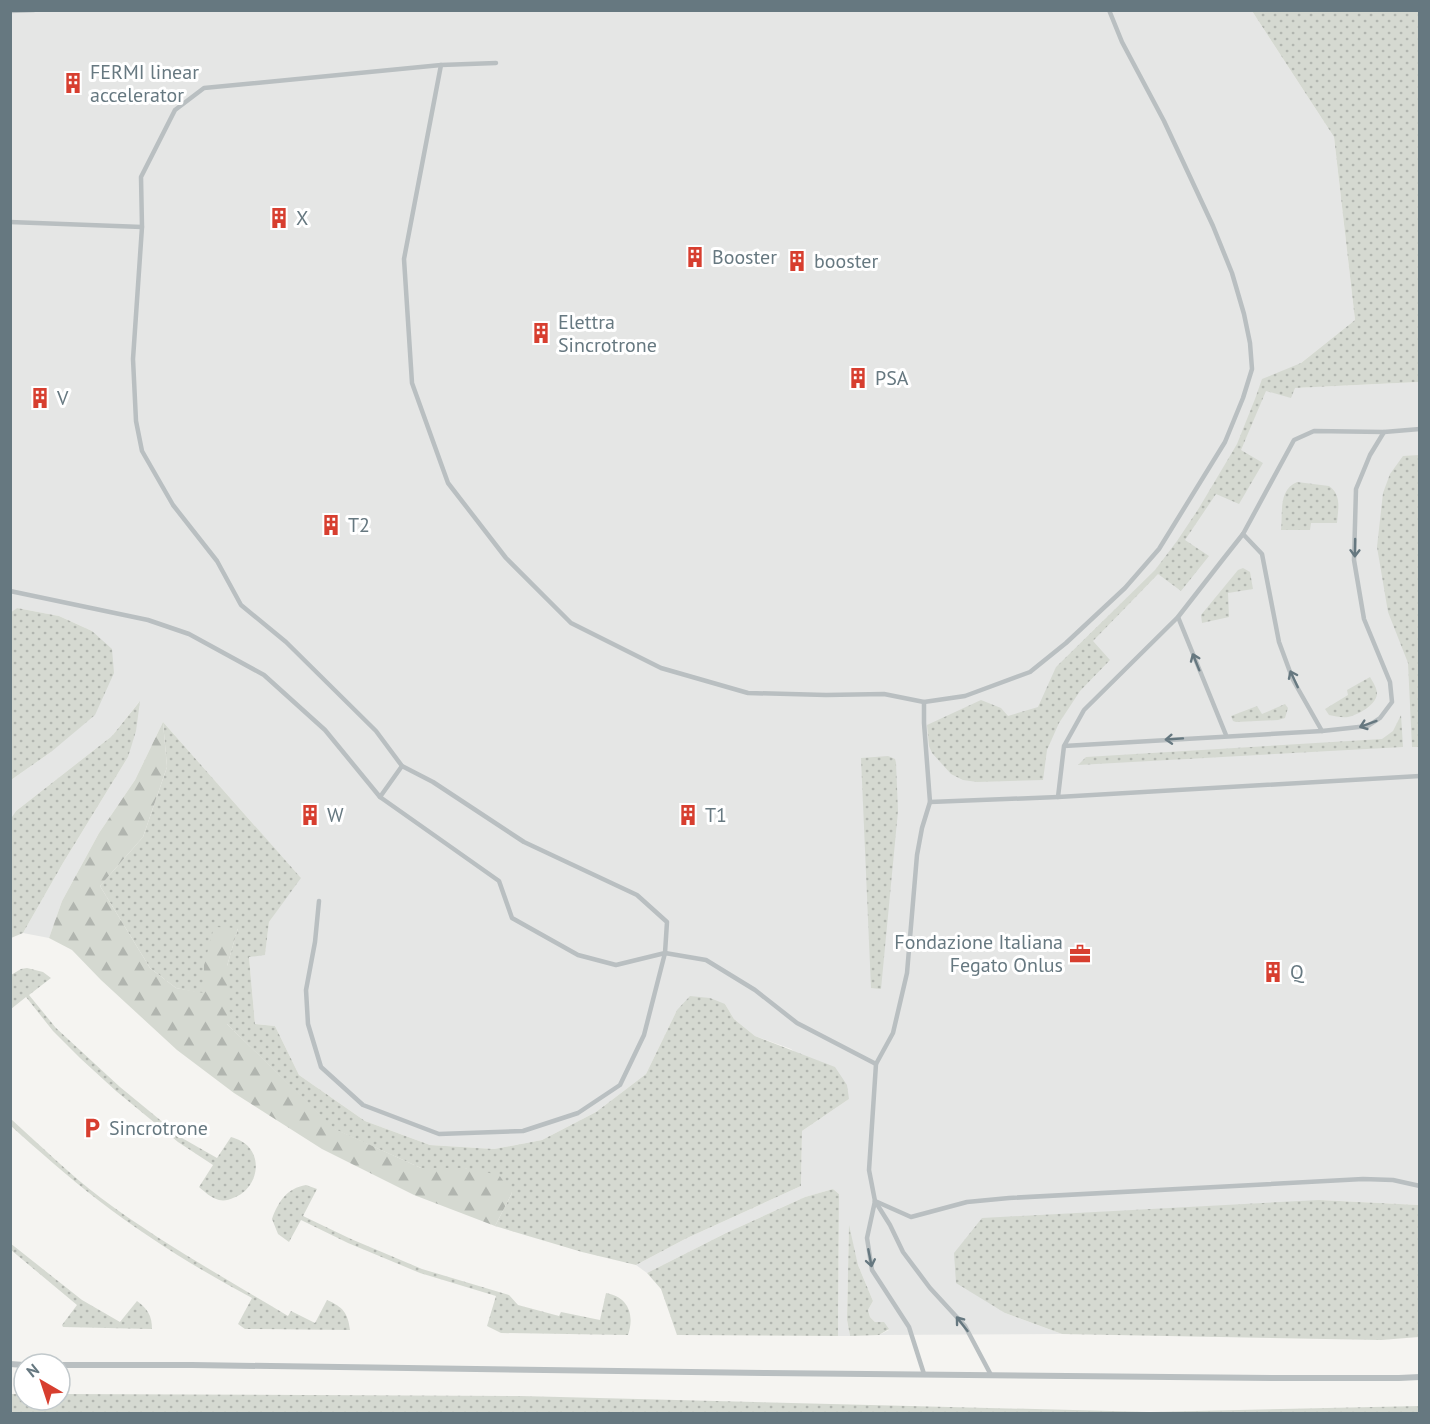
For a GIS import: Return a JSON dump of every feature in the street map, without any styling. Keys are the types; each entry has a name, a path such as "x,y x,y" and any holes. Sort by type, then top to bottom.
{"street":[{"path":"72,1365 378,1366 991,1375 1419,1377"}],"lane":[{"path":"10,11 34,10"},
{"path":"441,65 404,259 412,383 448,483 506,558 571,623 661,668 748,693 884,694 924,702 964,696 1030,672 1066,643 1125,588 1159,549 1225,442 1252,369 1245,314 1232,273 1213,226 1122,42 1109,10"},
{"path":"319,901 315,942 306,990 308,1024 321,1068 363,1105 438,1134 523,1131 578,1113 620,1085 644,1035 665,953 667,922 638,895 524,842 433,782 402,766 376,731 286,642 240,604 217,561 173,505 142,451 136,421 133,359 142,227 141,177 175,110 204,88 441,65 496,63"},
{"path":"10,222 142,227"},
{"path":"1058,796 1064,746 1084,710 1178,617 1243,534 1294,440 1314,431 1384,432 1419,429"},
{"path":"1064,746 1322,731 1368,726 1380,718 1392,702 1390,682 1364,620 1354,560 1356,489 1370,455 1384,432"},
{"path":"1243,534 1262,554 1279,642 1293,680 1322,731"},
{"path":"10,591 148,620 189,634 264,675 326,730 380,797 499,881 512,918 578,954 616,965 665,953 706,960 755,990 797,1023 876,1064"},
{"path":"1178,617 1226,735"},
{"path":"924,702 930,801 917,855 907,973 893,1033 876,1064 869,1170 875,1201 903,1252 930,1288 964,1326 991,1375"},
{"path":"380,797 402,766"},
{"path":"930,801 1419,776"},
{"path":"875,1201 911,1217 967,1202 1009,1198 1363,1179 1393,1180 1419,1186"},
{"path":"875,1201 867,1238 873,1270 909,1328 924,1374"}],"shaded area":[{"path":"11,11 1252,11 1334,137 1355,320 1301,363 1295,388 1419,382 1419,1205 1319,1200 1005,1313 1062,1334 879,1335 889,1330 870,1317 868,1310 873,1301 858,1265 849,1229 847,1320 850,1336 838,1336 839,1194 833,1189 805,1197 726,1233 647,1273 636,1265 687,1238 801,1186 802,1131 849,1099 791,1049 755,1036 734,1019 725,1004 677,1010 646,1074 596,1112 542,1140 494,1149 430,1145 365,1121 299,1075 275,1026 255,1024 249,957 265,954 269,922 300,877 163,722 135,780 99,833 62,901 49,938 23,933 128,757 139,702 112,736 16,811 11,820 11,780 51,752 92,631 59,616 17,608 11,613"}],"green space":[{"path":"1252,11 1419,11 1419,382 1295,388 1291,398 1266,391 1241,450 1263,463 1239,504 1216,494 1185,540 1209,556 1181,591 1158,574 1093,641 1110,660 1080,691 1059,723 1047,750 1043,780 977,782 963,780 951,774 932,753 927,725 981,700 1001,708 1008,716 1038,707 1056,667 1155,570 1177,541 1237,444 1262,379 1301,363 1355,320 1334,137"},
{"path":"1419,455 1420,747 1412,747 1408,663 1388,612 1377,547 1383,493 1390,474 1403,456"},
{"path":"1297,482 1329,486 1333,490 1338,498 1337,523 1311,523 1310,530 1281,530 1284,496 1287,490"},
{"path":"1243,568 1250,572 1253,589 1228,593 1229,617 1202,623 1201,615 1238,570"},
{"path":"17,608 59,616 92,631 112,649 114,673 95,715 51,752 11,780 10,613"},
{"path":"1370,677 1377,694 1370,706 1348,717 1329,715 1325,709 1348,695 1347,690"},
{"path":"140,701 136,731 128,757 23,933 11,938 10,820 16,811 112,736"},
{"path":"1285,704 1288,708 1285,718 1278,720 1236,722 1231,716 1257,706 1262,714"},
{"path":"1401,715 1403,747 1078,765 1086,757 1382,739 1393,731"},
{"path":"163,722 301,878 269,922 265,955 249,957 255,1024 275,1026 299,1075 365,1121 430,1145 494,1149 542,1140 596,1112 646,1074 677,1010 690,996 710,998 725,1004 734,1019 755,1036 835,1067 847,1085 849,1099 802,1131 801,1186 687,1238 636,1265 582,1252 495,1226 512,1193 465,1168 421,1168 334,1129 227,1024 227,966 238,928 204,965 204,994 176,988 150,968 100,886 143,837 167,767"},
{"path":"163,722 167,767 143,837 100,886 150,968 176,988 204,993 204,965 214,927 238,928 227,966 227,1024 335,1129 421,1168 465,1168 499,1175 512,1193 495,1226 414,1195 322,1149 234,1093 177,1050 72,950 49,938 62,901 99,833 135,780"},
{"path":"888,756 895,759 896,763 898,811 881,989 871,988 861,758"},
{"path":"27,968 43,972 51,978 29,995 56,1028 120,1087 182,1138 217,1158 231,1137 249,1147 256,1163 255,1171 253,1180 242,1194 226,1200 219,1200 208,1195 199,1187 213,1165 178,1142 116,1091 53,1031 26,997 11,1009 11,975"},
{"path":"11,1119 89,1189 169,1245 288,1316 291,1311 315,1323 327,1300 344,1311 350,1330 245,1329 238,1324 252,1298 173,1252 116,1214 11,1126"},
{"path":"306,1185 317,1189 303,1216 422,1269 509,1295 518,1305 559,1316 561,1312 600,1320 606,1293 614,1295 620,1298 628,1308 631,1320 628,1335 501,1333 487,1326 496,1296 420,1273 348,1243 301,1220 289,1242 278,1234 272,1219 277,1207 288,1193"},
{"path":"833,1189 839,1194 838,1336 677,1335 661,1289 647,1273 726,1233 805,1197"},
{"path":"1319,1200 1419,1205 1419,1337 1381,1340 1062,1334 1005,1313 956,1283 954,1253 982,1218"},
{"path":"849,1225 858,1265 873,1301 868,1310 870,1317 875,1322 884,1322 889,1329 879,1335 850,1336 847,1320"},
{"path":"10,1243 82,1300 120,1322 137,1301 149,1313 152,1329 63,1327 62,1325 77,1305 11,1250"},
{"path":"10,1394 12,1394 12,1412 72,1412 72,1394 521,1396 1150,1412 1419,1406 1420,1413 11,1414"}],"place":[{"name":"FERMI linear accelerator","path":"73,83"},
{"name":"X","path":"279,218"},
{"name":"Booster","path":"695,257"},
{"name":"booster","path":"797,261"},
{"name":"Elettra Sincrotrone","path":"541,333"},
{"name":"PSA","path":"858,378"},
{"name":"V","path":"40,398"},
{"name":"T2","path":"331,525"},
{"name":"W","path":"310,815"},
{"name":"T1","path":"688,815"},
{"name":"Fondazione Italiana Fegato Onlus","path":"1080,954"},
{"name":"Q","path":"1273,972"},
{"name":"Sincrotrone","path":"92,1128"}]}
